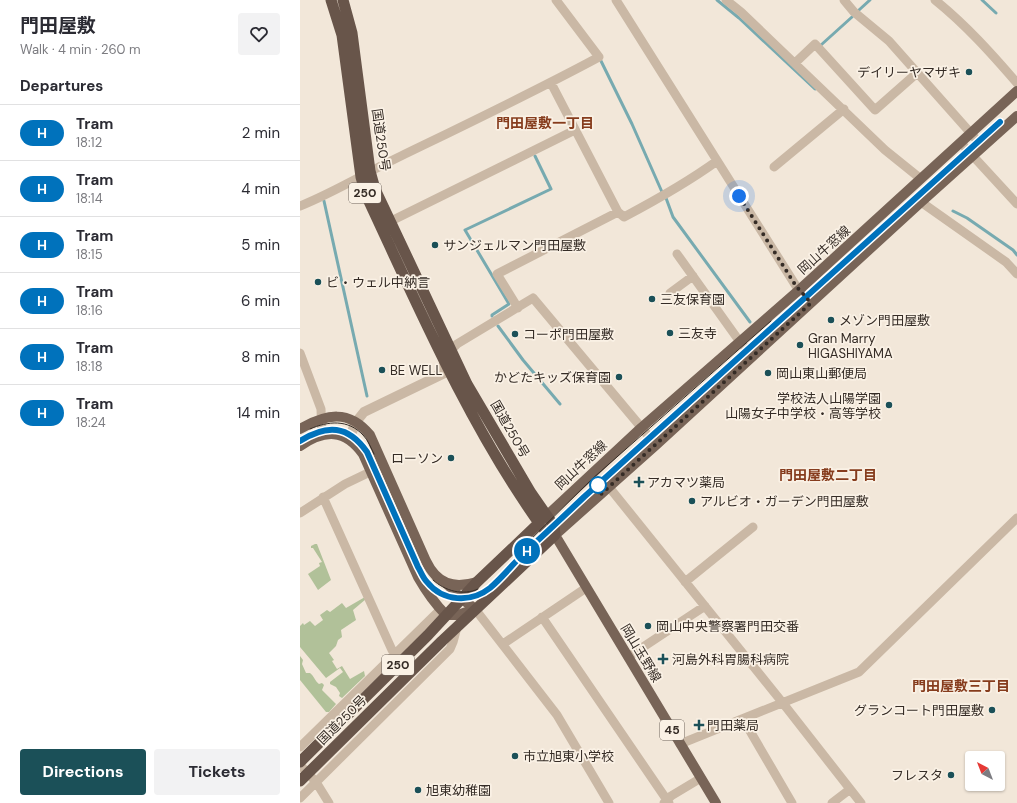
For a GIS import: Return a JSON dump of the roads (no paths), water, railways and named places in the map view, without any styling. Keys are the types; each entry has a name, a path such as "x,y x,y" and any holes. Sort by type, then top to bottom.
{"highway":[{"name":"国道250号","path":"300,781 475,609 555,535 554,526 543,519 531,493 467,384 451,366 385,224 375,189 366,174 352,33 339,1"},
{"name":"国道250号","path":"385,224 451,350 451,366"},
{"name":"国道250号","path":"300,764 428,635 444,612 461,598 543,519"}],"main road":[{"name":"岡山牛窓線","path":"543,519 641,428 799,290 1017,91"},
{"path":"555,535 609,488 920,202 1017,116"},
{"path":"300,429 331,416 349,418 363,427 370,435 429,567 435,575 475,609"},
{"path":"300,446 310,439 322,435 335,434 349,439 356,445 363,454 418,577 427,591 444,612 458,615 475,609"},
{"name":"岡山玉野線","path":"555,535 716,803"},
{"path":"446,583 465,585 477,582"}],"street":[{"path":"300,206 551,83 599,57 557,0"},
{"path":"616,0 799,290 811,303"},
{"path":"726,0 741,12 795,63 841,111 885,150 922,179"},
{"path":"844,0 854,12 889,41 982,147"},
{"path":"935,0 974,34 1017,83"},
{"path":"795,63 816,44 875,110 917,73"},
{"path":"551,83 618,212 624,217 662,197 717,161"},
{"path":"774,167 841,111"},
{"path":"385,224 575,130"},
{"path":"961,143 1017,204"},
{"path":"920,202 1006,262 1017,274"},
{"path":"518,308 497,274 618,212"},
{"path":"677,254 740,342 752,356"},
{"path":"670,293 693,276"},
{"path":"451,350 457,344 534,298 656,445"},
{"path":"300,353 321,409 322,435"},
{"path":"349,439 356,422 364,412 437,376 451,366"},
{"path":"300,513 345,484 370,472"},
{"path":"609,488 782,702 849,790 861,803"},
{"path":"323,497 392,650 395,653"},
{"path":"680,744 859,672 1017,518"},
{"path":"685,582 753,527"},
{"path":"503,644 586,588"},
{"path":"628,657 705,606"},
{"path":"475,609 557,715 609,803"},
{"path":"300,747 395,653 444,612"},
{"path":"542,617 667,802 671,796 701,778"},
{"path":"300,798 450,649 457,627"},
{"path":"742,719 792,803"},
{"path":"300,764 316,782 329,803"},
{"path":"832,803 849,790"}],"waterway":[{"path":"717,0 739,18 815,89"},
{"path":"859,10 870,0"},
{"path":"982,0 996,13"},
{"path":"821,45 852,17"},
{"path":"601,61 632,124 662,192"},
{"path":"492,316 509,304 465,230 551,189 535,156"},
{"path":"666,198 673,217 750,322"},
{"path":"324,201 367,396"},
{"path":"953,211 967,218 1013,250 1017,255"},
{"path":"498,326 523,360 560,404"}],"tram line":[{"path":"300,441 310,435 328,430 345,432 352,436 367,452 424,578 432,587 448,597 468,597 479,593 490,587 579,502 1000,122"},
{"name":"H","path":"300,441 311,434 322,430 336,429 351,434 360,442 367,452 424,579 435,590 452,598 467,598 476,596 490,587 584,497 1000,122"},
{"path":"520,550 592,479 771,321"},
{"path":"310,429 331,423 351,426 365,437 374,454"},
{"path":"433,580 449,590 466,592 478,589"}],"place":[{"name":"デイリーヤマザキ","path":"969,72"},
{"name":"サンジェルマン門田屋敷","path":"435,245"},
{"name":"ビ・ウェル中納言","path":"318,282"},
{"name":"三友保育園","path":"652,299"},
{"name":"メゾン門田屋敷","path":"831,320"},
{"name":"三友寺","path":"670,333"},
{"name":"コーポ門田屋敷","path":"515,334"},
{"name":"Gran Marry HIGASHIYAMA","path":"800,345"},
{"name":"BE WELL","path":"382,370"},
{"name":"岡山東山郵便局","path":"768,373"},
{"name":"かどたキッズ保育園","path":"619,377"},
{"name":"学校法人山陽学園 山陽女子中学校・高等学校","path":"889,405"},
{"name":"ローソン","path":"451,458"},
{"name":"アカマツ薬局","path":"639,482"},
{"name":"アルビオ・ガーデン門田屋敷","path":"692,501"},
{"name":"岡山中央警察署門田交番","path":"648,626"},
{"name":"河島外科胃腸科病院","path":"663,659"},
{"name":"グランコート門田屋敷","path":"992,710"},
{"name":"門田薬局","path":"699,725"},
{"name":"市立旭東小学校","path":"515,756"},
{"name":"フレスタ","path":"951,775"},
{"name":"旭東幼稚園","path":"418,790"}],"district":[{"name":"門田屋敷一丁目","path":"545,123"},
{"name":"門田屋敷二丁目","path":"828,475"},
{"name":"門田屋敷三丁目","path":"961,686"}]}
